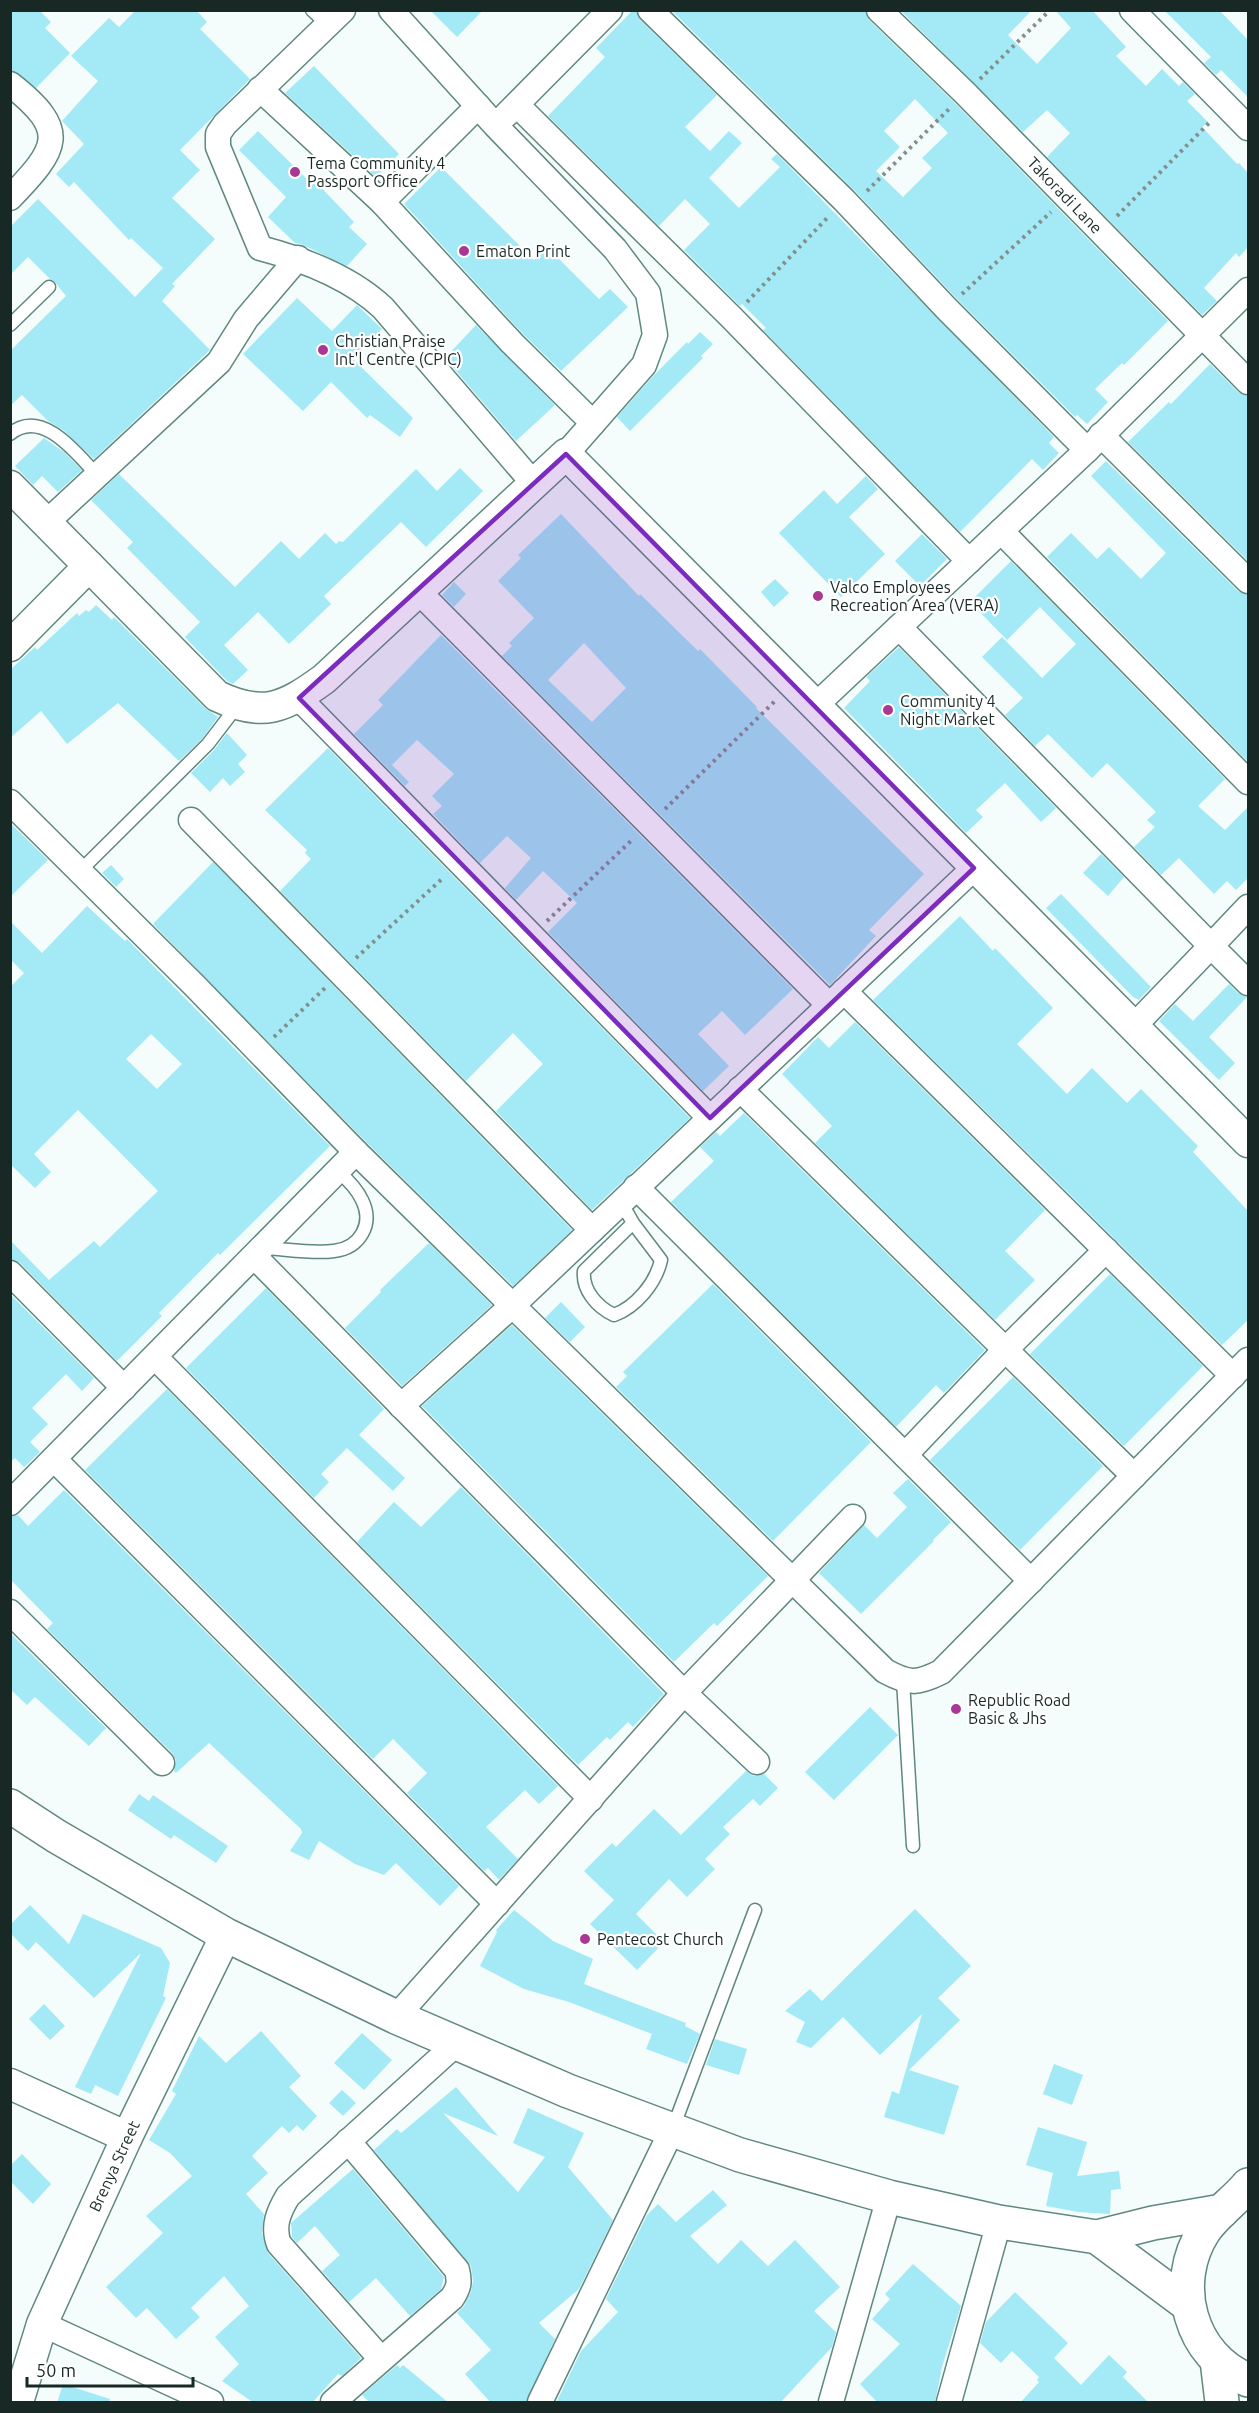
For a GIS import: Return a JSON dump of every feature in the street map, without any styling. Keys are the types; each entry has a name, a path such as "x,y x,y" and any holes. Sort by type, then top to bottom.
{"main road":[{"path":"10,1806 56,1836 226,1935 396,2016 568,2091 740,2155 889,2197 999,2222 1097,2238 1239,2198"},
{"path":"1239,2198 1204,2230 1193,2253 1187,2278 1188,2304 1193,2325 1203,2343 1217,2360 1238,2376 1248,2380"},
{"path":"1097,2238 1188,2304"},
{"path":"1217,2360 1222,2403"}],"street":[{"path":"10,486 217,696 237,706 267,709 299,698 347,659 566,454 644,365 656,336 648,293 615,249 495,125 392,10"},
{"path":"495,125 610,10"},
{"path":"650,10 844,200 946,308 1248,580"},
{"name":"Takoradi Lane","path":"879,10 965,93 1248,382"},
{"path":"1132,10 1248,128"},
{"path":"328,15 218,134 218,147 260,248 298,258 368,294 383,308 534,484"},
{"path":"10,84 37,107 51,126 49,148 42,165 10,198"},
{"path":"260,89 382,202 512,343 593,423"},
{"path":"517,105 732,318 969,561"},
{"path":"382,202 478,106"},
{"path":"47,522 219,362 246,319 298,258"},
{"path":"815,705 1001,531 1247,293"},
{"path":"566,454 1248,1142"},
{"path":"1001,531 1248,782"},
{"path":"10,646 89,566"},
{"path":"10,802 356,1152 885,1671 903,1680 921,1682 941,1672 1240,1368 1106,1250 837,998 419,592"},
{"path":"899,627 1248,983"},
{"path":"299,698 710,1118"},
{"path":"192,820 592,1230"},
{"path":"402,1406 592,1230 630,1204 710,1118 974,868"},
{"path":"1133,1027 1248,907"},
{"path":"740,1089 1134,1476"},
{"path":"11,1503 356,1152"},
{"path":"630,1204 905,1455 1031,1581"},
{"path":"905,1455 1005,1350 1106,1250"},
{"path":"258,1252 402,1406 684,1693 757,1762"},
{"path":"10,1273 124,1388"},
{"path":"155,1357 591,1799"},
{"path":"54,1459 497,1904"},
{"path":"396,2016 684,1693 853,1518"},
{"path":"10,1612 162,1763"},
{"name":"Brenya Street","path":"18,2403 42,2324 127,2137 226,1935"},
{"path":"381,2359 279,2244 276,2235 280,2210 288,2196 457,2043"},
{"path":"10,2084 127,2137"},
{"path":"540,2403 672,2130"},
{"path":"333,2403 452,2298 459,2288 460,2280 457,2270 348,2141"},
{"path":"831,2403 889,2197"},
{"path":"949,2403 999,2222"},
{"path":"42,2324 212,2403"}],"lane":[{"path":"10,325 49,287"},
{"path":"10,434 18,428 31,426 50,430 71,447 97,475"},
{"path":"80,871 208,744 237,706"},
{"path":"258,1252 334,1251 353,1246 363,1235 367,1222 363,1201 338,1171"},
{"path":"630,1204 662,1260 659,1272 651,1285 626,1311 614,1315 588,1292 583,1282 584,1271 630,1204"},
{"path":"903,1680 913,1846"},
{"path":"672,2130 755,1910"}],"path":[{"path":"732,318 844,200 858,200 1050,10"},
{"path":"1101,232 1226,105"},
{"path":"946,308 1066,197"}],"highlighted area":[{"path":"566,454 974,868 710,1118 299,698"}],"building":[{"path":"10,10 39,10 51,22 45,28 70,53 36,88 10,69"},
{"path":"136,10 196,10 207,22 200,29 250,79 180,150 200,170 172,198 215,239 172,284 175,286 162,301 210,350 94,459 63,430 48,421 22,395 10,406 10,351 66,296 54,281 28,257 10,275 10,227 38,199 135,297 163,268 131,238 129,240 74,182 69,187 56,174 84,144 62,121 98,81 71,56 109,18 119,27"},
{"path":"430,10 483,10 457,37"},
{"path":"633,10 636,10 640,20 717,95 685,127 710,151 729,131 742,143 709,178 739,208 780,167 771,159 777,154 1054,437 1049,443 1059,453 1043,470 1032,459 960,532 763,330 766,328 742,304 740,306 684,250 710,224 685,199 659,226 548,116 605,57 596,48"},
{"path":"671,10 865,10 869,20 955,103 1168,321 1124,365 1122,363 1095,389 1108,402 1087,424 1077,415 1075,417 956,298 854,190","holes":["915,99 948,133 922,158 932,168 903,197 876,171 900,147 884,131"]},
{"path":"900,10 1032,10 1008,35 1037,64 1071,28 1055,10 1092,10 1126,47 1116,56 1146,86 1162,69 1179,86 1183,82 1195,94 1187,101 1208,122 1202,127 1248,173 1248,247 1239,257 1236,253 1204,288 1217,301 1202,315 1047,157 1070,133 1047,110 1023,132"},
{"path":"1164,10 1219,10 1248,40 1248,97 1221,70 1216,75 1204,63 1211,57"},
{"path":"314,66 399,154 376,177 285,93"},
{"path":"258,131 311,183 314,180 354,222 349,227 367,244 347,266 295,243 268,217 286,197 239,150"},
{"path":"441,167 534,260 547,247 599,299 610,289 628,307 561,371 522,333 404,204"},
{"path":"297,298 332,331 357,305 382,329 353,359 413,418 400,437 370,415 367,418 331,382 303,411 243,354"},
{"path":"476,325 555,405 516,441 445,358"},
{"path":"700,332 713,344 701,356 703,358 630,431 617,417 655,374"},
{"path":"1210,364 1238,392 1248,396 1248,561 1128,442 1169,402 1171,404"},
{"path":"44,438 64,452 82,470 58,492 42,476 33,485 15,466"},
{"path":"1106,461 1238,591 1248,595 1248,762 1047,557 1071,533 1097,559 1109,547 1141,579 1166,553 1091,476"},
{"path":"460,468 483,491 426,547 401,522 324,596 331,604 289,644 258,612 224,645 248,670 233,684 227,681 185,637 200,622 127,548 133,542 91,500 119,474 235,587 281,541 299,559 325,533 336,544 339,541 343,542 416,469 437,491"},
{"path":"866,476 878,489 849,517 885,554 841,597 779,533 824,490 837,504"},
{"path":"561,514 639,596 640,594 698,651 700,649 756,708 924,874 869,930 876,936 830,985 502,656 512,646 509,643 534,618 498,581 521,558 518,555","holes":["584,643 626,688 592,722 548,680"]},
{"path":"922,534 947,559 920,586 895,561"},
{"path":"1011,561 1225,779 1198,806 1225,830 1248,807 1248,878 1236,890 1227,881 1214,894 1179,858 1161,875 1134,847 1155,827 1147,820 1156,812 1107,763 1092,778 1048,734 1035,746 1005,715 1023,698 982,657 1002,637 1042,678 1076,644 1040,607 1007,640 970,602"},
{"path":"775,579 789,593 774,607 761,592"},
{"path":"454,582 466,594 454,607 442,595"},
{"path":"96,605 112,620 114,617 205,708 218,717 202,739 179,761 118,703 67,744 41,711 10,738 10,670 35,647 37,650 77,613 79,616 86,610 89,612"},
{"path":"441,635 793,989 745,1035 722,1011 698,1034 729,1066 703,1091 548,932 577,903 543,871 516,900 505,888 531,858 507,836 480,863 433,814 442,806 432,796 454,774 417,740 392,765 409,782 405,786 354,734 383,705 378,700"},
{"path":"899,647 1056,808 1041,822 1005,783 976,810 983,817 966,833 844,708 870,681 866,677"},
{"path":"227,733 247,755 238,764 245,772 230,786 223,778 210,792 191,773"},
{"path":"328,748 690,1118 592,1210 496,1111 543,1064 513,1033 466,1081 280,891 311,859 305,853 307,850 265,810"},
{"path":"10,823 48,860 10,897"},
{"path":"1101,854 1124,877 1108,896 1083,873"},
{"path":"213,862 572,1230 513,1286 366,1142 153,924"},
{"path":"111,865 124,879 116,887 102,873"},
{"path":"1061,894 1151,987 1139,1000 1133,997 1046,908"},
{"path":"87,906 125,941 127,939 330,1146 220,1255 218,1253 159,1313 162,1316 117,1361 20,1263 10,1259 10,1240 49,1280 94,1241 100,1247 158,1191 78,1110 34,1154 51,1172 35,1188 10,1164 10,987 24,973 10,959 10,921 42,953","holes":["151,1034 182,1064 157,1089 126,1059"]},
{"path":"960,916 993,951 995,948 1053,1008 1017,1044 1067,1094 1092,1068 1127,1103 1141,1089 1198,1146 1193,1152 1248,1211 1248,1320 1222,1345 873,1000"},
{"path":"1229,984 1238,993 1247,997 1209,1037 1235,1063 1219,1080 1159,1021 1175,1004 1193,1021"},
{"path":"855,1022 1045,1210 1005,1251 1035,1280 995,1320 815,1143 832,1126 782,1074 818,1037 829,1048"},
{"path":"744,1113 985,1350 944,1393 936,1385 896,1427 671,1202 714,1161 700,1147 716,1132 720,1136"},
{"path":"429,1243 492,1305 402,1386 345,1328 381,1292 380,1290"},
{"path":"1110,1274 1203,1366 1124,1446 1030,1354"},
{"path":"713,1284 871,1442 773,1541 616,1387 627,1376 623,1372"},
{"path":"266,1288 384,1409 359,1435 405,1478 393,1491 347,1448 321,1474 329,1482 314,1498 186,1368"},
{"path":"10,1294 94,1378 82,1391 66,1374 32,1408 48,1424 30,1442 40,1452 24,1467 15,1458 10,1462"},
{"path":"561,1302 585,1327 570,1342 545,1318"},
{"path":"512,1325 768,1576 717,1626 714,1623 674,1662 422,1406"},
{"path":"1013,1377 1103,1466 1020,1550 930,1460"},
{"path":"167,1389 558,1786 539,1804 525,1790 486,1827 518,1859 499,1880 488,1868 484,1871 407,1793 427,1773 393,1739 373,1759 85,1470"},
{"path":"908,1479 951,1522 861,1614 819,1573 864,1525 877,1538 907,1507 893,1493"},
{"path":"461,1487 664,1694 633,1727 628,1722 610,1740 607,1737 578,1765 357,1542 394,1502 421,1527"},
{"path":"64,1490 459,1886 440,1906 396,1863 384,1875 355,1864 319,1841 309,1860 290,1851 302,1833 301,1829 209,1743 176,1773 174,1771 176,1760 172,1753 47,1629 53,1623 10,1579 10,1517 18,1515 28,1526"},
{"path":"10,1633 106,1728 89,1746 35,1697 27,1705 10,1689"},
{"path":"870,1707 898,1735 834,1800 805,1772"},
{"path":"746,1771 754,1776 764,1774 778,1788 760,1806 753,1799 723,1827 730,1834 705,1859 715,1869 687,1897 669,1879 636,1914 664,1942 637,1970 590,1924 614,1900 584,1871 612,1843 616,1847 654,1809 681,1835"},
{"path":"139,1794 149,1801 153,1795 228,1846 216,1863 174,1835 171,1839 128,1810"},
{"path":"30,1905 69,1944 83,1914 161,1948 170,1963 163,1996 166,1998 118,2096 95,2085 91,2094 75,2087 141,1953 94,1998 36,1942 28,1951 10,1933 10,1925"},
{"path":"915,1909 971,1966 938,1998 960,2020 909,2070 959,2086 944,2135 884,2117 892,2091 899,2094 922,2014 880,2055 843,2017 811,2048 796,2042 805,2022 785,2011 810,1989 822,2001"},
{"path":"514,1910 553,1941 593,1959 584,1984 686,2023 685,2026 700,2034 687,2064 646,2049 652,2034 569,2002 524,1989 480,1966 496,1930"},
{"path":"44,2004 65,2026 50,2040 29,2019"},
{"path":"261,2031 301,2076 289,2087 317,2116 303,2131 297,2125 289,2133 282,2126 252,2156 268,2173 246,2194 264,2214 262,2233 268,2253 361,2358 342,2376 338,2374 312,2403 254,2403 222,2381 239,2364 215,2337 249,2306 224,2276 191,2308 200,2317 176,2339 147,2308 136,2318 106,2287 163,2233 146,2216 192,2176 170,2153 149,2140 176,2094 172,2091 199,2036 226,2063"},
{"path":"362,2033 392,2060 364,2090 334,2063"},
{"path":"715,2039 747,2049 739,2075 706,2065"},
{"path":"1054,2064 1083,2075 1072,2105 1043,2094"},
{"path":"456,2087 498,2136 443,2113 518,2192 545,2157 513,2143 528,2108 584,2133 568,2167 613,2220 579,2289 539,2323 555,2339 526,2403 491,2403 465,2374 491,2350 457,2313 464,2306 471,2292 473,2281 471,2266 374,2150 397,2129 401,2133"},
{"path":"342,2090 356,2103 343,2116 329,2103"},
{"path":"1038,2127 1087,2142 1077,2176 1119,2171 1121,2189 1111,2190 1110,2214 1078,2212 1046,2206 1053,2173 1026,2165"},
{"path":"22,2154 51,2184 33,2204 10,2181 10,2166"},
{"path":"353,2169 444,2277 441,2289 410,2316 376,2278 349,2302 322,2271 340,2255 315,2226 297,2243 292,2237 291,2223"},
{"path":"713,2190 727,2205 690,2236 718,2264 741,2240 768,2266 795,2240 840,2287 814,2311 836,2332 832,2347 780,2403 556,2403 581,2351 618,2312 606,2299 647,2215 658,2204 676,2222"},
{"path":"913,2264 961,2306 942,2367 935,2403 878,2403 860,2384 900,2344 872,2319 890,2299 885,2294"},
{"path":"1015,2292 1068,2343 1054,2358 1081,2385 1109,2355 1127,2372 1123,2377 1149,2403 1020,2403 1039,2382 1037,2380 1039,2377 1012,2351 1001,2363 980,2343 986,2322"},
{"path":"397,2365 400,2368 403,2365 449,2403 370,2403 362,2395"},
{"path":"63,2384 110,2399 109,2403 57,2403"}],"place":[{"name":"Tema Community 4 Passport Office","path":"295,172"},
{"name":"Ematon Print","path":"464,251"},
{"name":"Christian Praise Int'l Centre (CPIC)","path":"323,350"},
{"name":"Valco Employees Recreation Area (VERA)","path":"818,596"},
{"name":"Community 4 Night Market","path":"888,710"},
{"name":"Republic Road Basic & Jhs","path":"956,1709"},
{"name":"Pentecost Church","path":"585,1939"}]}
